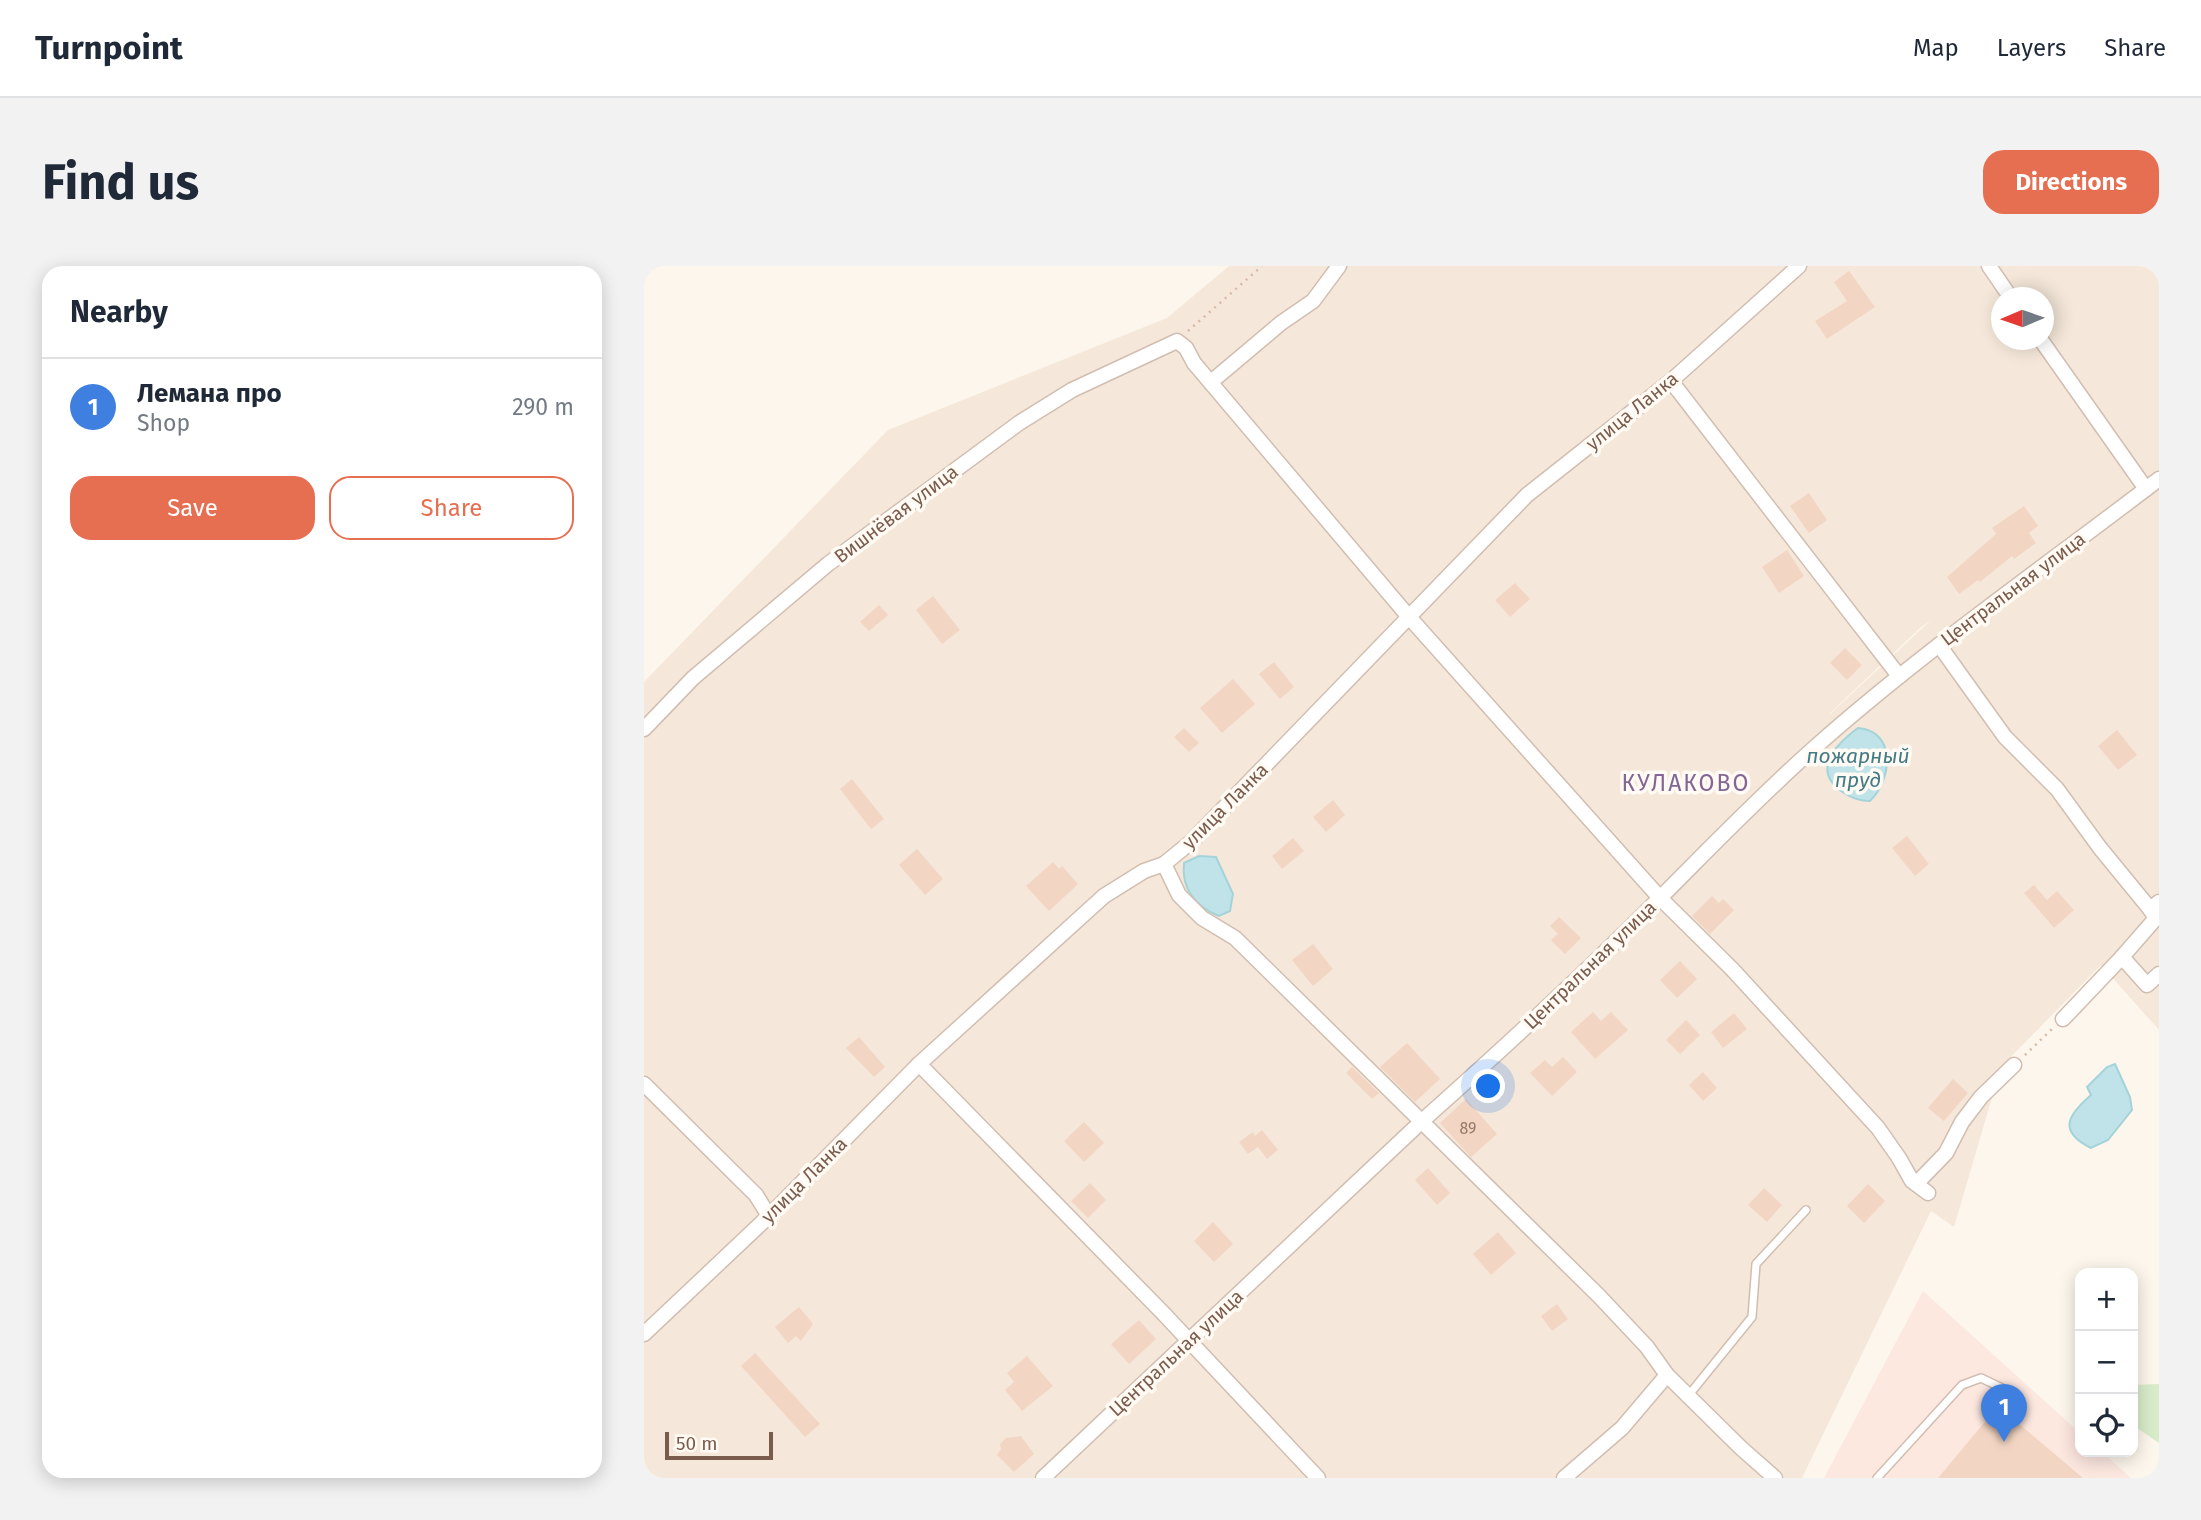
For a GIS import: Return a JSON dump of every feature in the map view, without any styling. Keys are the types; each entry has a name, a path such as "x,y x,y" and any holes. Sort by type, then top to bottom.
{"street":[{"path":"1210,382 1281,323 1313,301 1339,266"},
{"name":"улица Ланка","path":"644,1334 769,1216 919,1065 1104,896 1143,871 1164,864 1191,842 1527,495 1671,381 1798,266"},
{"path":"1989,266 2003,287"},
{"path":"1177,341 1186,348 1194,363 1409,617 1660,898 1732,970 1878,1128 1916,1184 1928,1193"},
{"name":"Вишнёвая улица","path":"644,729 693,678 828,565 1019,423 1073,390 1177,341"},
{"path":"2048,350 2146,489"},
{"path":"1671,381 1899,676"},
{"name":"Центральная улица","path":"1043,1478 1422,1121 1493,1058 1810,751 1899,676 2159,479"},
{"path":"1939,645 2005,737 2057,789 2100,848 2154,906 2156,918 2063,1019"},
{"path":"1164,864 1179,895 1202,918 1235,938 1599,1296 1647,1348 1667,1375 1775,1478"},
{"path":"2122,957 2147,985 2159,974"},
{"path":"919,1065 1189,1341 1318,1478"},
{"path":"1916,1184 1946,1153 1962,1122 1981,1097 2014,1065"},
{"path":"644,1084 756,1195 769,1216"},
{"path":"1564,1478 1622,1427 1667,1375"}],"lane":[{"path":"1688,1396 1752,1317 1756,1264 1806,1210"},
{"path":"1878,1478 1962,1385 1980,1378 2002,1388"}],"path":[{"path":"1177,341 1262,266"},
{"path":"2014,1065 2063,1019"}],"shaded area":[{"path":"1229,266 2159,266 2159,1030 2101,965 2001,1067 1954,1227 1931,1211 1802,1478 644,1478 644,682 888,430 1167,318","holes":["1931,620 1830,714 1920,628"]},
{"path":"1923,1291 2075,1428 2075,1457 2108,1457 2131,1478 1824,1478"}],"green space":[{"path":"2159,1384 2159,1443 2138,1429 2138,1385"}],"water":[{"name":"пожарный пруд","path":"1858,728 1871,731 1879,738 1885,747 1887,758 1883,781 1870,801 1847,795 1834,785 1827,767 1834,750"},
{"path":"1199,856 1216,857 1233,894 1230,911 1219,916 1197,902 1185,881 1184,863"},
{"path":"2115,1064 2130,1097 2132,1110 2108,1140 2091,1148 2073,1135 2070,1129 2072,1116 2091,1095 2087,1087 2107,1067"}],"building":[{"path":"1849,271 1875,307 1827,339 1815,321 1847,301 1834,282"},
{"path":"1809,493 1827,520 1809,533 1790,506"},
{"path":"2024,506 2038,526 2029,533 2036,543 2014,559 2012,556 1980,582 1978,580 1959,594 1947,577 1996,534 1992,528"},
{"path":"1787,550 1804,576 1779,593 1762,567"},
{"path":"1515,583 1530,599 1510,617 1495,600"},
{"path":"933,596 960,630 942,644 916,610"},
{"path":"879,605 888,615 869,631 860,622"},
{"path":"1845,648 1862,665 1847,680 1830,663"},
{"path":"1274,662 1294,687 1280,699 1259,674"},
{"path":"1233,679 1255,704 1222,733 1200,708"},
{"path":"1184,728 1199,743 1189,752 1174,737"},
{"path":"2117,730 2137,755 2118,770 2098,746"},
{"path":"852,779 884,819 871,829 840,789"},
{"path":"1333,800 1345,815 1326,832 1313,817"},
{"path":"1907,836 1929,864 1915,876 1892,848"},
{"path":"1293,838 1304,851 1282,869 1272,856"},
{"path":"917,849 943,879 925,895 899,865"},
{"path":"1053,862 1059,869 1062,866 1078,884 1049,911 1026,886"},
{"path":"2034,885 2047,900 2057,891 2074,910 2054,928 2024,893"},
{"path":"1712,896 1719,903 1723,899 1734,910 1710,934 1692,916"},
{"path":"1559,917 1581,938 1565,954 1551,940 1558,934 1550,926"},
{"path":"1313,944 1333,969 1313,986 1292,960"},
{"path":"1680,961 1697,979 1677,998 1660,980"},
{"path":"1593,1012 1601,1021 1611,1012 1628,1030 1595,1059 1571,1032"},
{"path":"1734,1013 1747,1029 1723,1048 1711,1032"},
{"path":"1686,1020 1700,1035 1680,1054 1666,1040"},
{"path":"859,1037 885,1067 874,1077 846,1048"},
{"path":"1407,1043 1440,1079 1415,1102 1380,1067"},
{"path":"1563,1057 1577,1072 1552,1096 1530,1073 1545,1060 1552,1067"},
{"path":"1352,1067 1379,1093 1372,1099 1346,1073"},
{"path":"1703,1072 1717,1088 1703,1101 1689,1085"},
{"path":"1953,1079 1968,1093 1944,1121 1928,1108"},
{"path":"1466,1099 1497,1134 1471,1157 1440,1123"},
{"path":"1084,1122 1104,1143 1084,1162 1064,1141"},
{"path":"1262,1130 1278,1150 1267,1159 1258,1147 1248,1154 1239,1142 1253,1132 1255,1136"},
{"path":"1428,1168 1450,1193 1437,1205 1415,1180"},
{"path":"1090,1183 1106,1200 1088,1218 1071,1201"},
{"path":"1868,1184 1885,1201 1864,1223 1847,1206"},
{"path":"1764,1188 1782,1205 1767,1222 1748,1205"},
{"path":"1213,1222 1233,1244 1214,1262 1194,1241"},
{"path":"1498,1232 1516,1253 1491,1275 1473,1254"},
{"path":"1557,1304 1568,1319 1552,1331 1541,1316"},
{"path":"799,1307 813,1324 801,1341 796,1336 788,1343 775,1327"},
{"path":"1139,1320 1156,1339 1129,1364 1111,1344"},
{"path":"755,1353 820,1424 805,1437 741,1366"},
{"path":"1027,1356 1053,1386 1022,1411 1005,1390 1014,1382 1007,1373"},
{"path":"1998,1406 2083,1478 1938,1478"},
{"path":"1021,1436 1034,1454 1014,1472 997,1455 1001,1449 1000,1444 1006,1438"}],"place":[{"name":"Лемана про","path":"2004,1442"}],"district":[{"name":"КУЛАКОВО","path":"1686,783"}]}
